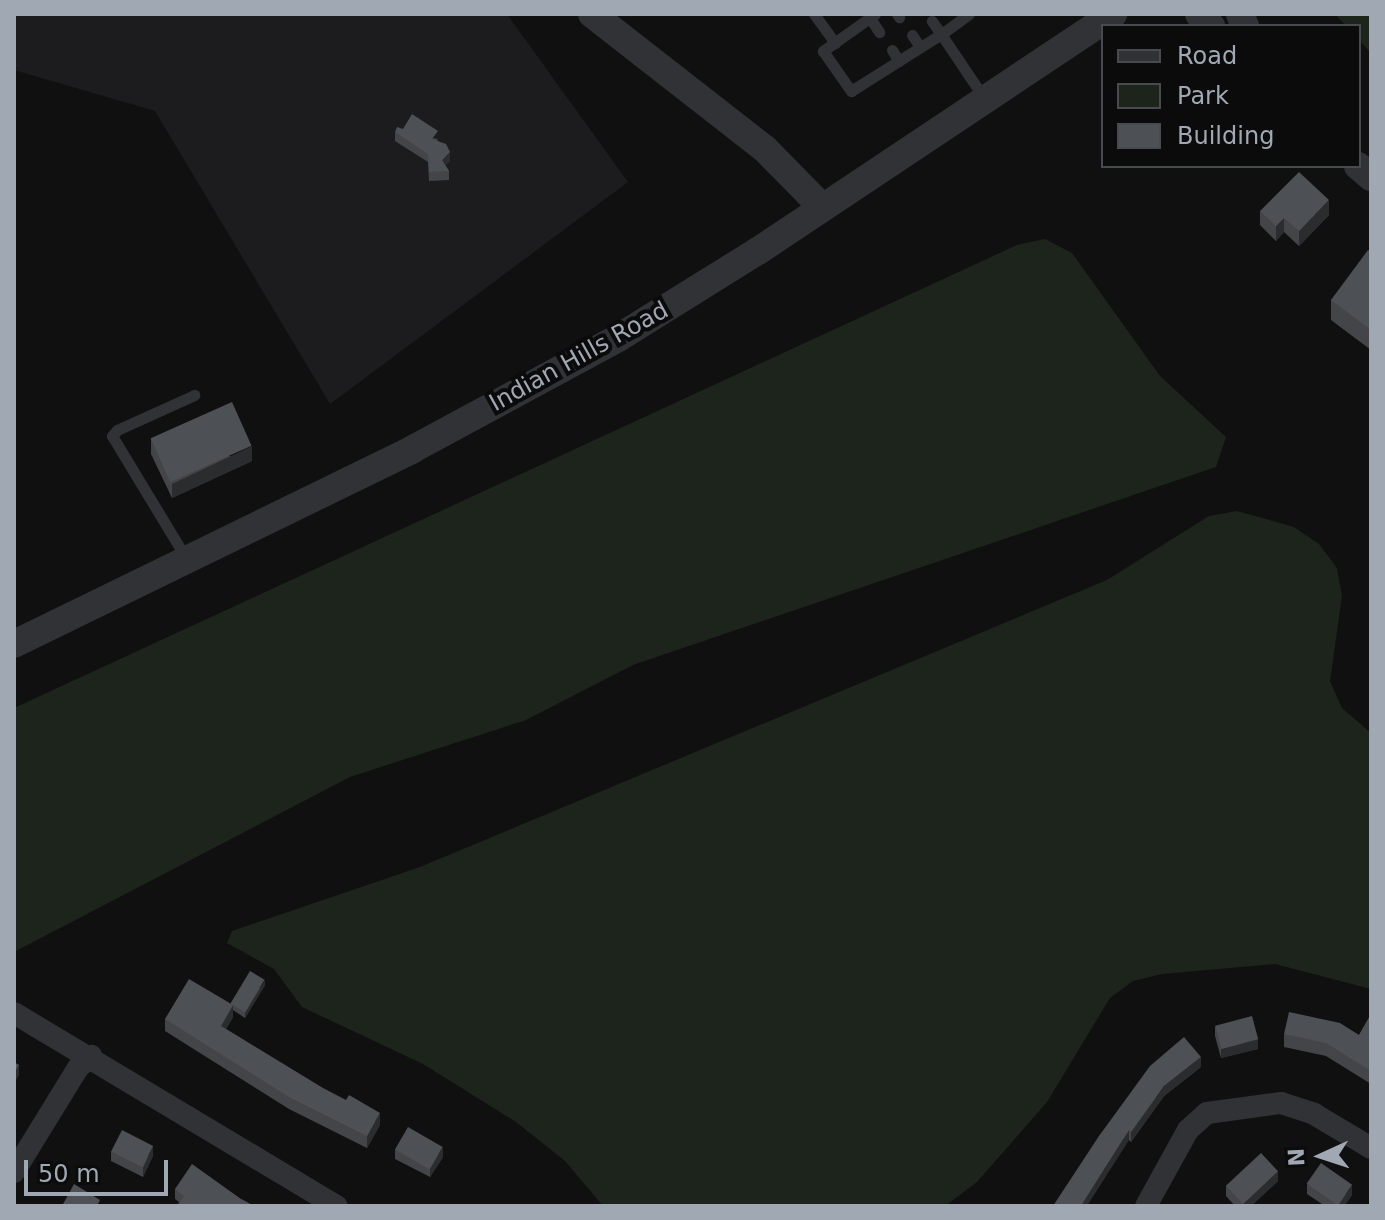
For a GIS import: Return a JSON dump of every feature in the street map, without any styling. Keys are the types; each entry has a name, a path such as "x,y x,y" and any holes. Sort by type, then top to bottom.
{"street":[{"path":"592,14 765,149 821,206"},
{"name":"Indian Hills Road","path":"14,644 413,449 618,338 758,251 1111,15"},
{"path":"14,1013 91,1056 337,1206"},
{"path":"14,1172 78,1068 91,1056"},
{"path":"1146,1206 1188,1130 1207,1113 1281,1103 1314,1114 1371,1148"}],"lane":[{"path":"814,14 835,43"},
{"path":"879,32 872,16 823,51 851,91 969,14"},
{"path":"932,21 984,99"},
{"path":"912,35 920,47"},
{"path":"892,50 899,61"},
{"path":"187,560 112,436 117,430 194,395"}],"shaded area":[{"path":"14,14 507,14 628,182 330,404 155,111 14,70"}],"green space":[{"path":"1335,14 1371,14 1371,53 1361,42 1361,24 1344,24"},
{"path":"1045,239 1072,253 1160,376 1226,437 1216,467 633,665 526,720 350,777 14,952 14,708 1017,245"},
{"path":"1237,511 1294,527 1319,544 1337,568 1342,596 1330,681 1342,708 1371,733 1371,989 1275,964 1162,974 1133,981 1110,998 1047,1102 977,1182 945,1206 603,1206 565,1161 516,1122 423,1064 302,1007 274,969 227,943 232,931 420,867 1107,580 1209,516"}],"building":[{"path":"412,114 438,131 432,139 446,144 450,152 442,160 449,171 429,172 428,154 395,132 397,127 403,129"},
{"path":"1299,172 1329,200 1299,231 1284,218 1276,226 1260,211"},
{"path":"1368,250 1371,252 1371,330 1331,300"},
{"path":"232,402 252,446 170,482 151,438"},
{"path":"250,971 265,980 245,1012 230,1004"},
{"path":"189,979 233,1005 221,1026 323,1088 346,1100 349,1095 380,1113 367,1136 289,1097 165,1019"},
{"path":"1289,1012 1340,1023 1359,1035 1371,1014 1371,1071 1326,1043 1284,1034"},
{"path":"1252,1016 1258,1039 1222,1049 1215,1026"},
{"path":"1184,1037 1201,1057 1164,1086 1131,1132 1129,1130 1081,1206 1053,1206 1150,1066"},
{"path":"408,1127 443,1147 430,1170 395,1150"},
{"path":"122,1130 153,1146 142,1167 111,1151"},
{"path":"1261,1153 1278,1171 1243,1204 1226,1186"},
{"path":"1321,1163 1352,1185 1338,1205 1307,1183"},
{"path":"192,1164 254,1206 178,1206 184,1196 175,1189"},
{"path":"74,1184 100,1200 97,1206 62,1206"}]}
